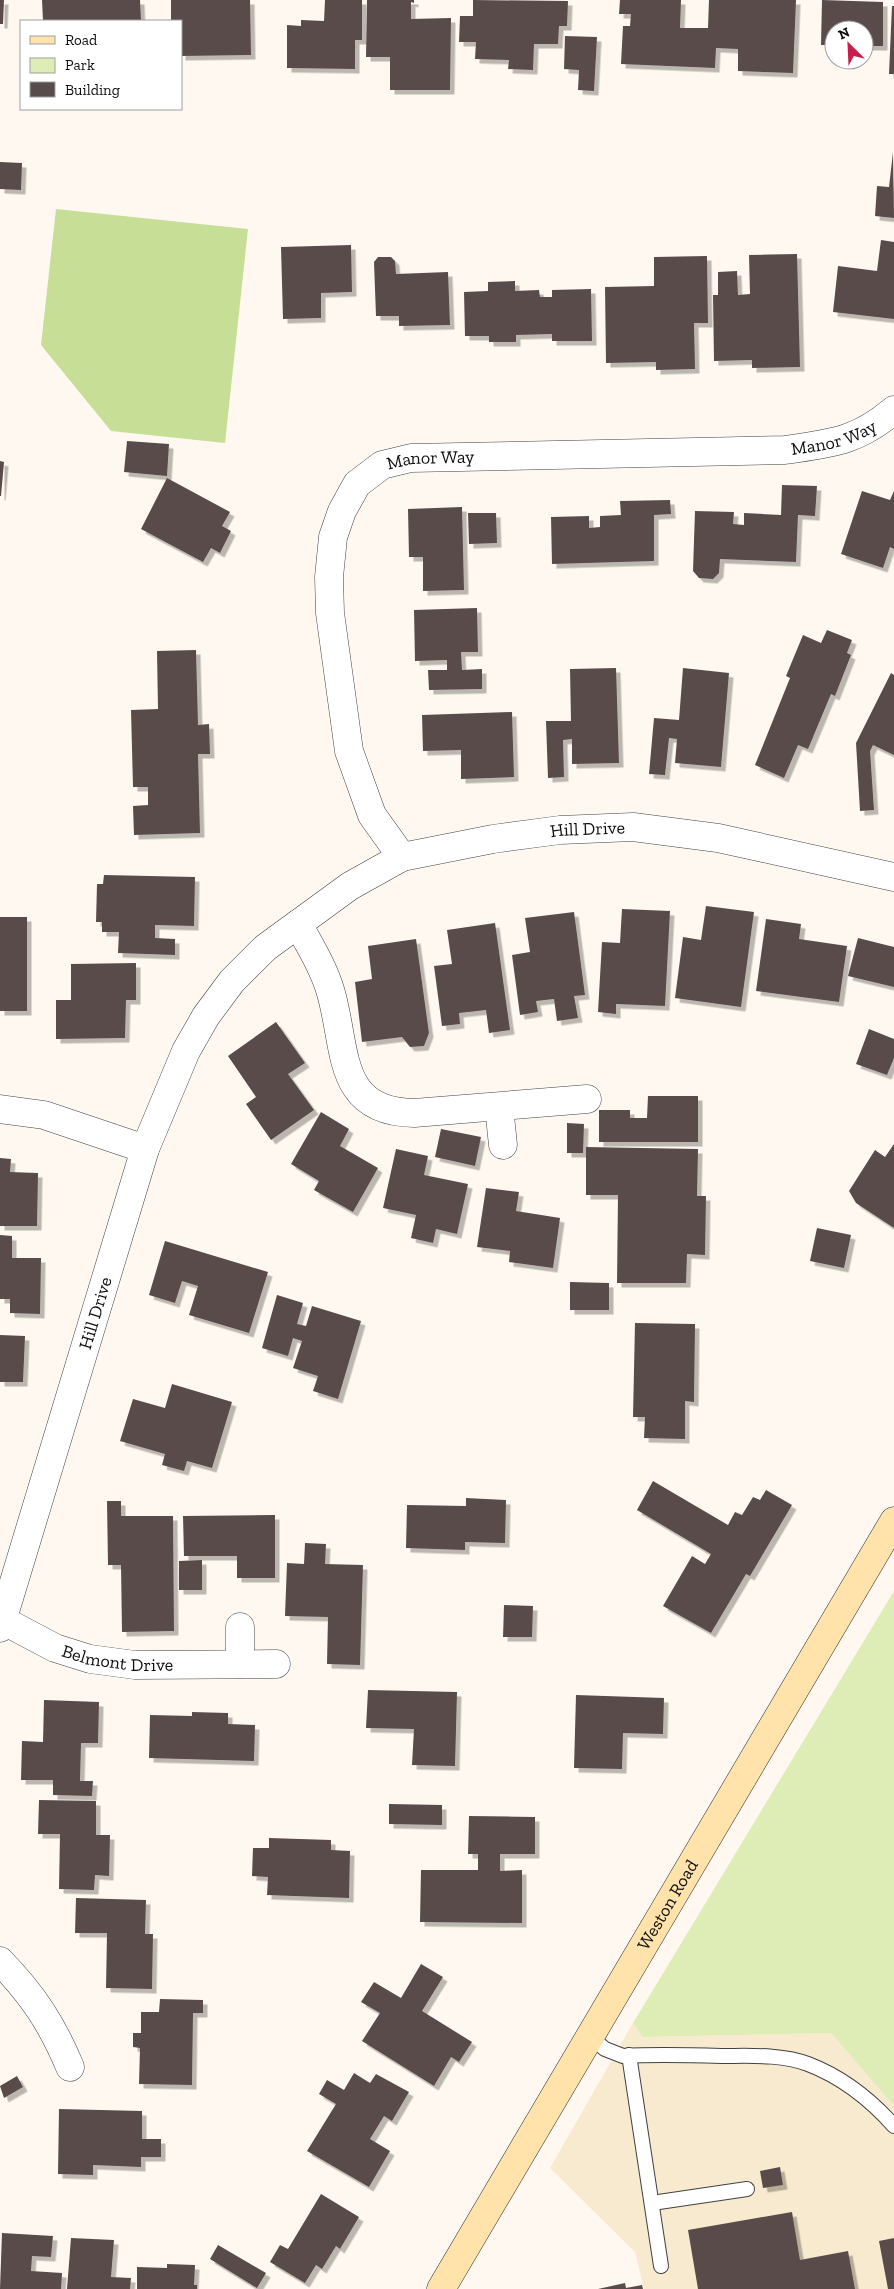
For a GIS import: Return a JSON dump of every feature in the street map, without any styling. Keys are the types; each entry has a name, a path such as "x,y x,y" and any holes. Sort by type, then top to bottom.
{"main road":[{"name":"Weston Road","path":"441,2289 894,1521"}],"street":[{"name":"Manor Way","path":"402,857 372,815 349,751 330,613 329,577 333,537 342,510 358,484 382,465 412,458 785,450 845,440 865,432 894,410"},
{"name":"Hill Drive","path":"46,1478 145,1149 186,1050 206,1016 232,981 265,948 350,886 402,857 493,839 560,830 633,827 718,838 894,877"},
{"path":"298,924 325,974 336,1014 340,1046 346,1067 356,1088 367,1100 381,1109 397,1113 587,1099"},
{"path":"499,1106 503,1145"},
{"path":"0,1109 44,1115 145,1149"},
{"name":"Belmont Drive","path":"46,1478 1,1624 54,1648 90,1660 135,1665 276,1664"},
{"path":"240,1627 240,1664"},
{"path":"0,1961 42,2010 56,2034 70,2067"}],"lane":[{"path":"590,2037 605,2049 623,2056 754,2056 789,2059 807,2064 850,2086 876,2106 894,2126"},
{"path":"629,2055 661,2266"},
{"path":"652,2203 747,2189"}],"shaded area":[{"path":"633,2023 643,2037 831,2033 894,2106 894,2289 644,2289 635,2252 550,2168"}],"green space":[{"path":"56,209 248,229 225,443 111,431 41,345"},
{"path":"894,1591 894,2106 831,2033 643,2037 633,2023"}],"building":[{"path":"0,0 4,0 3,24 0,24"},
{"path":"42,0 140,0 141,20 43,20"},
{"path":"171,0 250,0 251,55 182,56 182,20 171,20"},
{"path":"325,0 362,0 362,40 355,40 355,69 287,68 287,25 301,26 301,20 324,21"},
{"path":"367,0 414,0 414,3 411,2 411,19 451,18 450,90 390,90 390,57 366,57"},
{"path":"473,0 568,1 567,26 559,26 558,44 534,44 533,70 508,69 509,60 475,59 476,42 459,42 460,16 473,16"},
{"path":"620,0 681,0 680,28 708,28 709,0 796,0 793,73 738,71 738,49 716,48 715,68 621,64 623,26 630,26 631,14 619,14"},
{"path":"822,0 883,2 883,46 874,46 874,20 824,20 824,45 821,45"},
{"path":"892,6 894,6 894,74 889,74"},
{"path":"565,36 597,37 594,91 578,90 579,70 564,69"},
{"path":"893,152 894,218 875,216 877,186 889,187"},
{"path":"0,162 22,163 21,190 0,189"},
{"path":"881,240 894,242 894,319 833,312 838,266 877,271"},
{"path":"351,245 352,292 321,293 321,318 283,319 281,247"},
{"path":"797,254 800,367 752,368 752,360 714,361 713,295 718,295 718,272 737,271 738,295 750,294 749,255"},
{"path":"707,256 708,323 694,323 695,369 656,370 656,362 606,363 605,287 654,286 654,257"},
{"path":"378,257 391,257 395,261 396,274 448,272 450,325 399,326 399,316 376,316 374,262"},
{"path":"515,281 515,291 539,290 540,297 552,297 552,290 591,289 592,341 552,341 552,334 516,335 516,342 489,342 489,336 465,336 464,292 488,291 488,282"},
{"path":"127,441 169,444 167,476 124,472"},
{"path":"0,461 4,462 1,496 0,496"},
{"path":"167,478 230,512 222,526 231,531 220,553 211,548 203,562 141,529"},
{"path":"782,485 817,486 815,516 798,515 796,562 720,559 719,573 713,579 699,578 693,571 695,511 734,512 733,524 744,525 744,513 781,515"},
{"path":"862,491 890,500 894,491 894,549 890,547 883,568 841,554"},
{"path":"670,500 671,514 654,515 654,561 552,564 551,517 589,516 589,528 600,527 600,516 621,515 620,501"},
{"path":"462,507 464,590 423,591 423,557 409,557 408,509"},
{"path":"468,513 496,513 497,543 469,544"},
{"path":"477,608 478,652 461,652 462,670 482,669 482,689 429,690 428,670 447,670 447,660 415,661 414,610"},
{"path":"827,630 852,640 847,653 851,655 835,696 831,694 808,749 798,745 784,778 755,765 790,678 786,676 803,635 821,643"},
{"path":"196,650 198,725 209,724 210,754 198,754 200,833 134,835 133,806 148,805 148,787 133,787 131,710 158,709 157,651"},
{"path":"616,668 619,763 572,764 572,739 563,740 564,777 548,778 546,721 571,721 570,669"},
{"path":"683,668 729,673 721,767 675,763 677,739 669,738 665,775 649,774 654,718 679,720"},
{"path":"891,673 894,675 894,755 873,745 870,751 874,810 860,811 856,743"},
{"path":"512,712 514,777 461,779 461,750 423,751 422,715"},
{"path":"104,875 195,877 194,926 155,925 155,938 175,939 175,955 118,953 119,932 102,932 102,922 96,922 97,884 103,884"},
{"path":"706,906 754,912 741,1007 675,998 683,937 701,940"},
{"path":"622,909 670,911 665,1006 616,1004 616,1014 598,1012 602,942 620,943"},
{"path":"574,912 585,995 574,996 578,1018 557,1021 554,999 536,1001 538,1012 520,1015 512,955 530,952 525,918"},
{"path":"0,917 27,917 27,1011 0,1011"},
{"path":"766,919 801,924 799,939 847,946 839,1002 756,991"},
{"path":"495,923 510,1030 489,1033 486,1010 459,1013 460,1024 442,1026 434,966 452,964 447,930"},
{"path":"858,938 894,947 894,987 848,976"},
{"path":"416,939 429,1033 424,1046 410,1047 402,1037 362,1042 355,982 372,979 368,946"},
{"path":"136,963 136,1000 126,1000 125,1038 56,1039 56,1000 71,1000 71,964"},
{"path":"276,1022 305,1063 288,1074 314,1110 271,1140 246,1104 256,1097 228,1056"},
{"path":"869,1029 894,1039 894,1058 887,1075 856,1064"},
{"path":"648,1096 698,1096 698,1142 599,1142 599,1110 630,1110 630,1118 647,1118"},
{"path":"321,1112 349,1129 340,1146 378,1168 353,1212 314,1190 319,1181 291,1164"},
{"path":"567,1123 584,1124 583,1153 567,1153"},
{"path":"441,1129 481,1137 475,1166 435,1157"},
{"path":"894,1144 894,1228 856,1203 849,1191 875,1150 885,1157"},
{"path":"586,1147 698,1149 697,1196 706,1196 705,1255 687,1254 686,1283 617,1283 618,1195 586,1195"},
{"path":"396,1149 428,1156 424,1175 468,1184 457,1234 436,1229 433,1243 411,1238 416,1215 383,1208"},
{"path":"0,1158 11,1159 10,1172 38,1173 37,1226 0,1226"},
{"path":"486,1188 519,1192 516,1211 560,1218 553,1268 509,1262 510,1251 477,1247"},
{"path":"817,1228 851,1235 844,1268 810,1261"},
{"path":"0,1235 12,1236 12,1258 41,1258 40,1314 10,1313 10,1299 0,1299"},
{"path":"165,1241 268,1272 249,1333 189,1315 198,1286 182,1281 175,1303 149,1295"},
{"path":"570,1282 609,1283 609,1310 570,1310"},
{"path":"277,1295 303,1303 297,1324 306,1326 312,1306 361,1321 338,1399 313,1391 318,1376 293,1368 302,1341 293,1338 288,1356 262,1348"},
{"path":"635,1323 695,1324 694,1402 685,1401 685,1439 644,1438 645,1417 633,1417"},
{"path":"0,1335 25,1336 23,1382 0,1382"},
{"path":"172,1384 232,1402 212,1468 187,1461 184,1471 162,1465 165,1454 120,1441 133,1399 165,1408"},
{"path":"653,1481 728,1525 735,1512 742,1515 753,1497 760,1500 766,1490 792,1505 750,1576 746,1574 711,1633 663,1606 692,1556 705,1564 711,1554 637,1510"},
{"path":"466,1498 506,1500 505,1543 465,1542 465,1550 406,1548 407,1505 466,1506"},
{"path":"107,1501 121,1501 121,1516 173,1516 174,1631 122,1632 121,1565 108,1565"},
{"path":"275,1515 275,1578 237,1578 237,1556 184,1556 183,1516"},
{"path":"305,1543 326,1544 325,1564 363,1565 360,1665 327,1664 328,1617 285,1616 287,1563 304,1564"},
{"path":"202,1560 202,1590 179,1590 179,1561"},
{"path":"504,1605 533,1606 532,1637 503,1637"},
{"path":"368,1690 457,1692 455,1766 412,1765 414,1729 366,1728"},
{"path":"576,1695 664,1698 663,1734 623,1733 622,1769 574,1768"},
{"path":"44,1700 99,1702 98,1743 81,1743 80,1781 93,1781 92,1796 53,1795 53,1780 21,1780 22,1741 43,1742"},
{"path":"192,1712 228,1713 228,1724 255,1725 254,1761 149,1758 150,1715 192,1716"},
{"path":"39,1800 96,1801 96,1835 110,1835 109,1876 95,1875 94,1890 59,1889 60,1834 38,1834"},
{"path":"389,1804 442,1805 442,1825 389,1824"},
{"path":"469,1816 535,1817 535,1854 500,1854 500,1871 522,1870 522,1923 420,1922 421,1870 478,1870 478,1854 468,1854"},
{"path":"269,1838 331,1840 331,1850 350,1851 349,1898 267,1895 268,1877 252,1876 253,1848 269,1848"},
{"path":"76,1898 146,1900 145,1934 153,1934 152,1989 106,1988 107,1933 75,1933"},
{"path":"421,1964 443,1977 422,2011 472,2042 459,2062 451,2057 434,2086 362,2041 380,2013 361,2002 374,1982 401,1998"},
{"path":"160,1999 203,2000 203,2013 193,2013 192,2085 139,2084 140,2048 133,2047 133,2033 141,2033 141,2012 159,2012"},
{"path":"354,2073 370,2083 376,2074 409,2092 392,2121 384,2116 370,2139 390,2151 369,2187 307,2151 336,2104 319,2094 327,2080 344,2090"},
{"path":"17,2076 23,2087 4,2098 0,2086"},
{"path":"59,2109 142,2111 142,2139 161,2139 161,2157 141,2157 141,2167 93,2165 93,2175 58,2174"},
{"path":"780,2167 783,2185 763,2188 760,2171"},
{"path":"321,2194 359,2217 340,2249 336,2246 322,2269 316,2265 305,2283 270,2262 280,2245 288,2249"},
{"path":"792,2212 800,2260 848,2251 855,2289 698,2289 688,2230"},
{"path":"2,2233 53,2236 51,2257 32,2256 31,2271 62,2273 61,2289 0,2289"},
{"path":"71,2238 114,2240 111,2277 131,2278 130,2289 67,2289"},
{"path":"894,2238 894,2289 888,2289 879,2241"},
{"path":"218,2245 266,2273 257,2288 210,2259"},
{"path":"167,2264 195,2265 194,2285 197,2285 197,2289 137,2289 137,2267 167,2268"},
{"path":"625,2283 626,2288 642,2285 643,2289 598,2289"}]}
